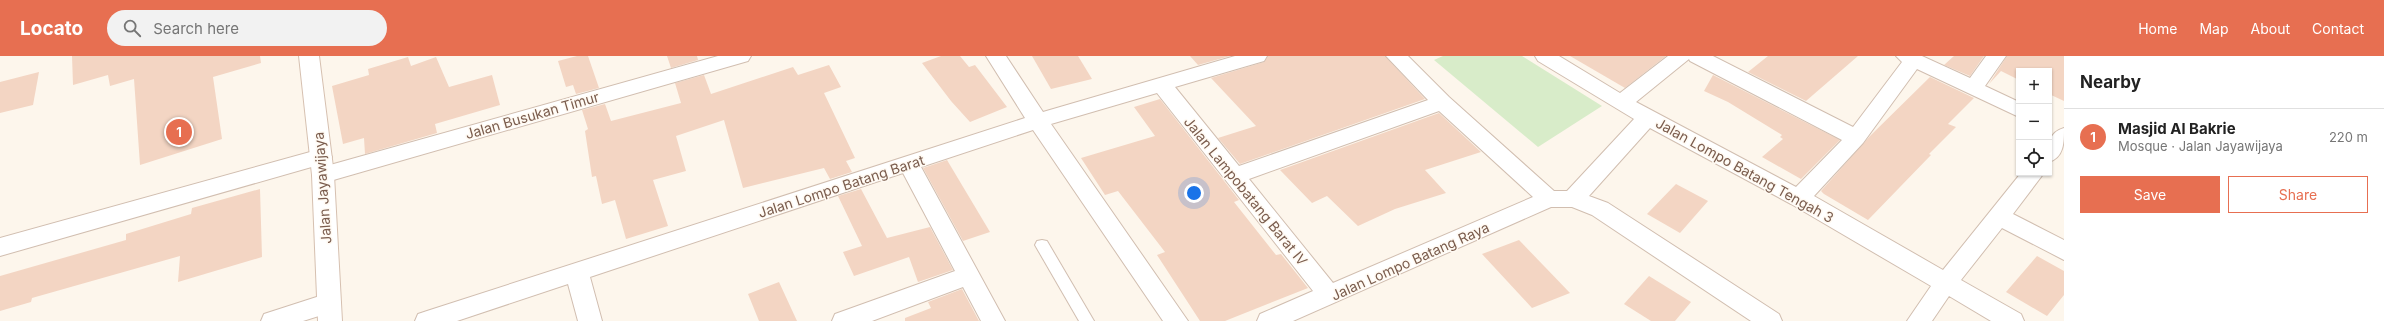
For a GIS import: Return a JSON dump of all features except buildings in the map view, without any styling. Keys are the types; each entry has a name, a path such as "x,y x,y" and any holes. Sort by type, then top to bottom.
{"street":[{"name":"Jalan Jayawijaya","path":"309,56 322,166 329,312"},
{"name":"Jalan Busukan Timur","path":"0,247 322,166 741,56"},
{"path":"996,56 1038,122 1176,321"},
{"name":"Jalan Lompo Batang Barat","path":"427,321 1038,122 1163,86 1257,56"},
{"path":"1396,56 1442,102 1549,199 1573,199 1600,209 1770,321"},
{"name":"Jalan Lompo Batang Tengah 3","path":"1545,56 1621,103 1800,198 1945,284 2012,321"},
{"path":"1621,103 1681,56"},
{"path":"1697,56 1856,138"},
{"path":"1973,88 1996,56"},
{"path":"1800,198 1856,138 1910,58 2016,109"},
{"name":"Jalan Lampobatang Barat IV","path":"1163,86 1233,176 1330,296"},
{"path":"1233,176 1442,102"},
{"path":"1573,199 1648,118"},
{"path":"2052,126 2064,132"},
{"path":"2052,150 2064,136"},
{"path":"909,164 993,321"},
{"path":"1919,321 1945,284 2031,176"},
{"name":"Jalan Lompo Batang Raya","path":"1269,321 1330,296 1549,199"},
{"path":"1998,216 2064,251"},
{"path":"577,273 590,321"},
{"path":"844,321 968,276"},
{"path":"273,321 329,312"}],"lane":[{"path":"1042,245 1087,321"}],"green space":[{"path":"1443,56 1522,56 1602,106 1538,147 1434,60"}],"place":[{"name":"Masjid Al Bakrie","path":"179,132"}]}
